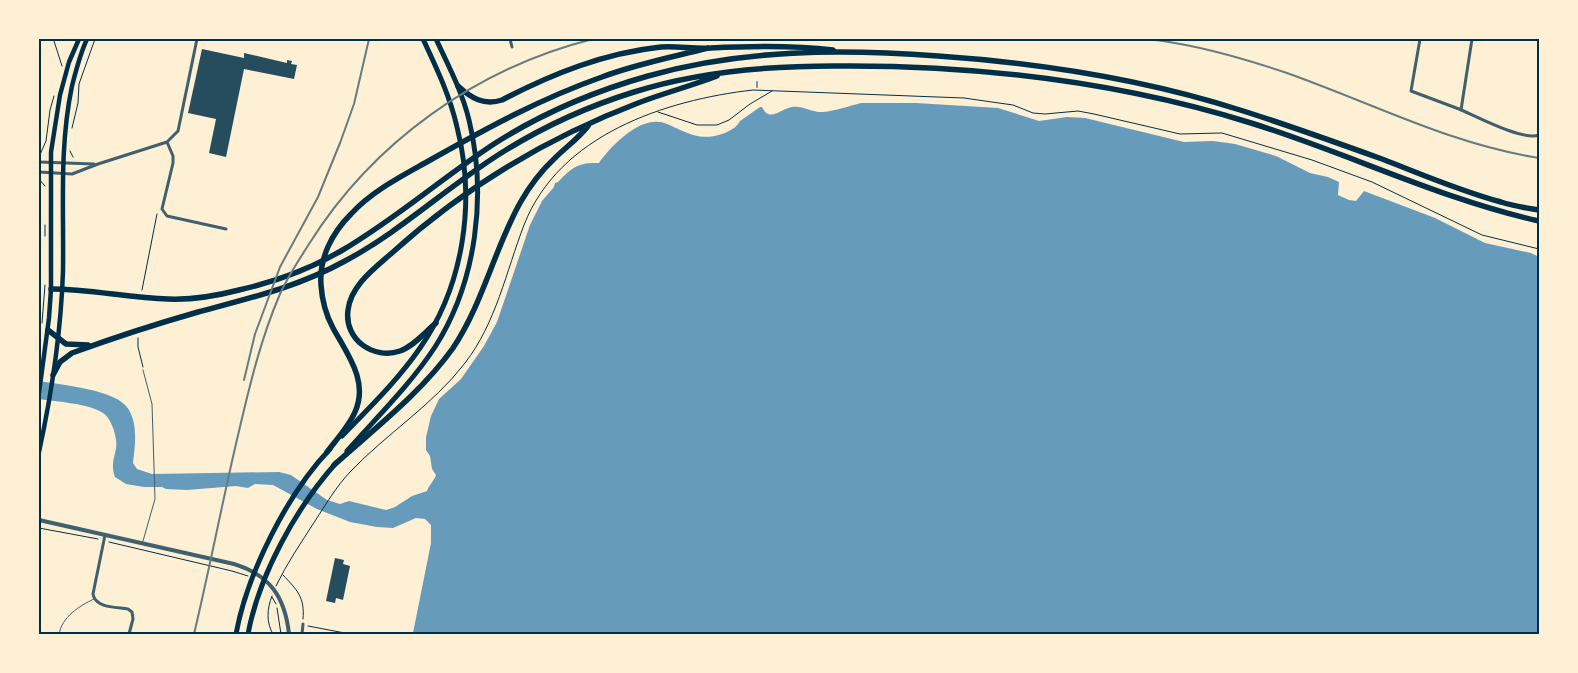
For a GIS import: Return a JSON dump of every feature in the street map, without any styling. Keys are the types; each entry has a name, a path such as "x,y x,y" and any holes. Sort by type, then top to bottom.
{"highway":[{"path":"327,452 399,376 420,348 436,323 454,277 460,253 466,216 466,186 462,148 449,98 423,39"},
{"path":"248,634 260,592 270,567 300,511 334,465 410,382 436,346 459,296 468,266 478,203 478,179 468,119 458,86 436,39"},
{"path":"458,86 468,95 480,101 491,103 502,100 566,70 617,55 662,47 812,47 852,52"},
{"path":"236,634 238,623 259,564 290,503 355,413 360,398 359,382 353,364 328,316 321,294 320,282 324,256 334,236 351,214 371,196 419,167 466,140 546,99 604,76 708,48"},
{"path":"51,289 169,299 192,298 237,291 268,282 305,269 342,250 498,141 533,121 594,94 648,76 712,62 771,55 852,52 890,53 1005,62 1160,88 1240,109 1501,203 1539,210"},
{"path":"53,375 58,362 72,353 160,323 286,288 310,279 348,260 404,223 504,151 553,124 632,92 672,82 729,72 819,66 900,66 972,70 1082,84 1194,106 1250,122 1315,144 1452,197 1498,212 1539,221"},
{"path":"436,323 401,351 381,353 370,350 356,340 348,324 348,309 354,291 367,276 433,219 497,174 557,139 589,124 653,97 729,72"},
{"path":"334,465 404,401 436,369 452,348 468,324 482,294 504,236 521,201 545,169 578,138 589,124"},
{"path":"48,330 66,344 92,346"}],"main road":[{"path":"39,393 48,330 51,289 52,221 50,162 54,122 69,62 79,39"},
{"path":"58,362 62,289 62,164 68,107 77,65 87,39"},
{"path":"39,452 53,375"}],"street":[{"path":"39,172 72,174 167,142 178,131 197,39"},
{"path":"510,39 512,47"},
{"path":"1420,39 1411,91 1494,125 1528,136 1534,137 1539,135"},
{"path":"1461,110 1472,39"},
{"path":"167,142 173,156 173,163 162,209 164,213 167,216 226,229"},
{"path":"39,162 97,164"},
{"path":"39,520 234,564 248,569 266,580 282,603 287,616 289,634"},
{"path":"105,535 93,594 94,599 98,604 128,609 132,612 133,619 129,634"},
{"path":"302,634 304,624"}],"lane":[{"path":"142,543 155,499 152,404 143,370"},
{"path":"59,634 67,617 78,607 94,599"}],"path":[{"path":"56,39 54,41 62,68"},
{"path":"70,134 78,103 79,84 95,39"},
{"path":"273,634 269,625 268,610 271,599 289,561 338,485 364,458 442,389 476,348 494,312 524,224 532,207 547,185 560,170 590,144 611,131 657,111 722,94 753,90 964,98 1013,105 1033,113 1045,114 1078,111 1180,134 1222,133 1312,160 1363,179 1408,198 1434,213 1482,235 1539,249"},
{"path":"657,111 696,125 717,125 730,120 750,104 772,91"},
{"path":"39,162 39,154 43,150 46,141 50,110 55,92"},
{"path":"69,144 70,154 73,157"},
{"path":"39,178 43,182 46,191"},
{"path":"142,290 157,214"},
{"path":"45,237 46,220"},
{"path":"42,324 46,279"},
{"path":"138,338 143,370"},
{"path":"171,557 244,574"},
{"path":"283,574 297,590 302,600 304,608 302,624 350,634"},
{"path":"277,606 281,634"}],"water":[{"path":"861,103 916,103 998,108 1039,121 1067,117 1085,118 1184,142 1213,141 1235,144 1276,156 1310,173 1328,177 1339,182 1338,195 1349,200 1356,201 1364,191 1435,218 1485,243 1531,253 1539,257 1539,634 413,633 431,543 431,525 425,519 416,518 393,528 350,522 317,509 273,485 255,484 248,488 236,486 187,490 126,484 115,477 113,471 116,440 112,425 106,415 81,405 39,399 39,381 88,389 113,397 123,403 129,410 134,422 133,463 137,469 152,474 279,472 291,475 327,500 340,504 349,501 386,510 395,507 412,496 427,491 436,475 426,450 426,437 431,416 439,399 461,379 484,346 497,322 530,225 542,201 554,187 555,183 576,166 586,163 599,163 623,137 647,123 660,122 695,135 706,137 725,133 760,107 772,115 792,107 823,112"}],"building":[{"path":"202,49 244,58 244,53 287,63 287,60 292,61 291,64 297,65 294,79 244,69 226,157 209,153 216,119 188,113"},
{"path":"335,558 344,560 343,564 350,566 343,600 336,598 335,603 326,601"}],"waterway":[{"path":"757,82 757,87"}],"railway":[{"path":"244,380 255,334 280,267 318,197 340,143 354,104 369,39"},
{"path":"194,634 256,361 280,294 309,244 335,207 364,173 396,142 432,114 469,90 509,69 550,52 593,39"},
{"path":"1117,39 1163,41 1239,58 1284,72 1441,133 1506,152 1539,158"}]}
